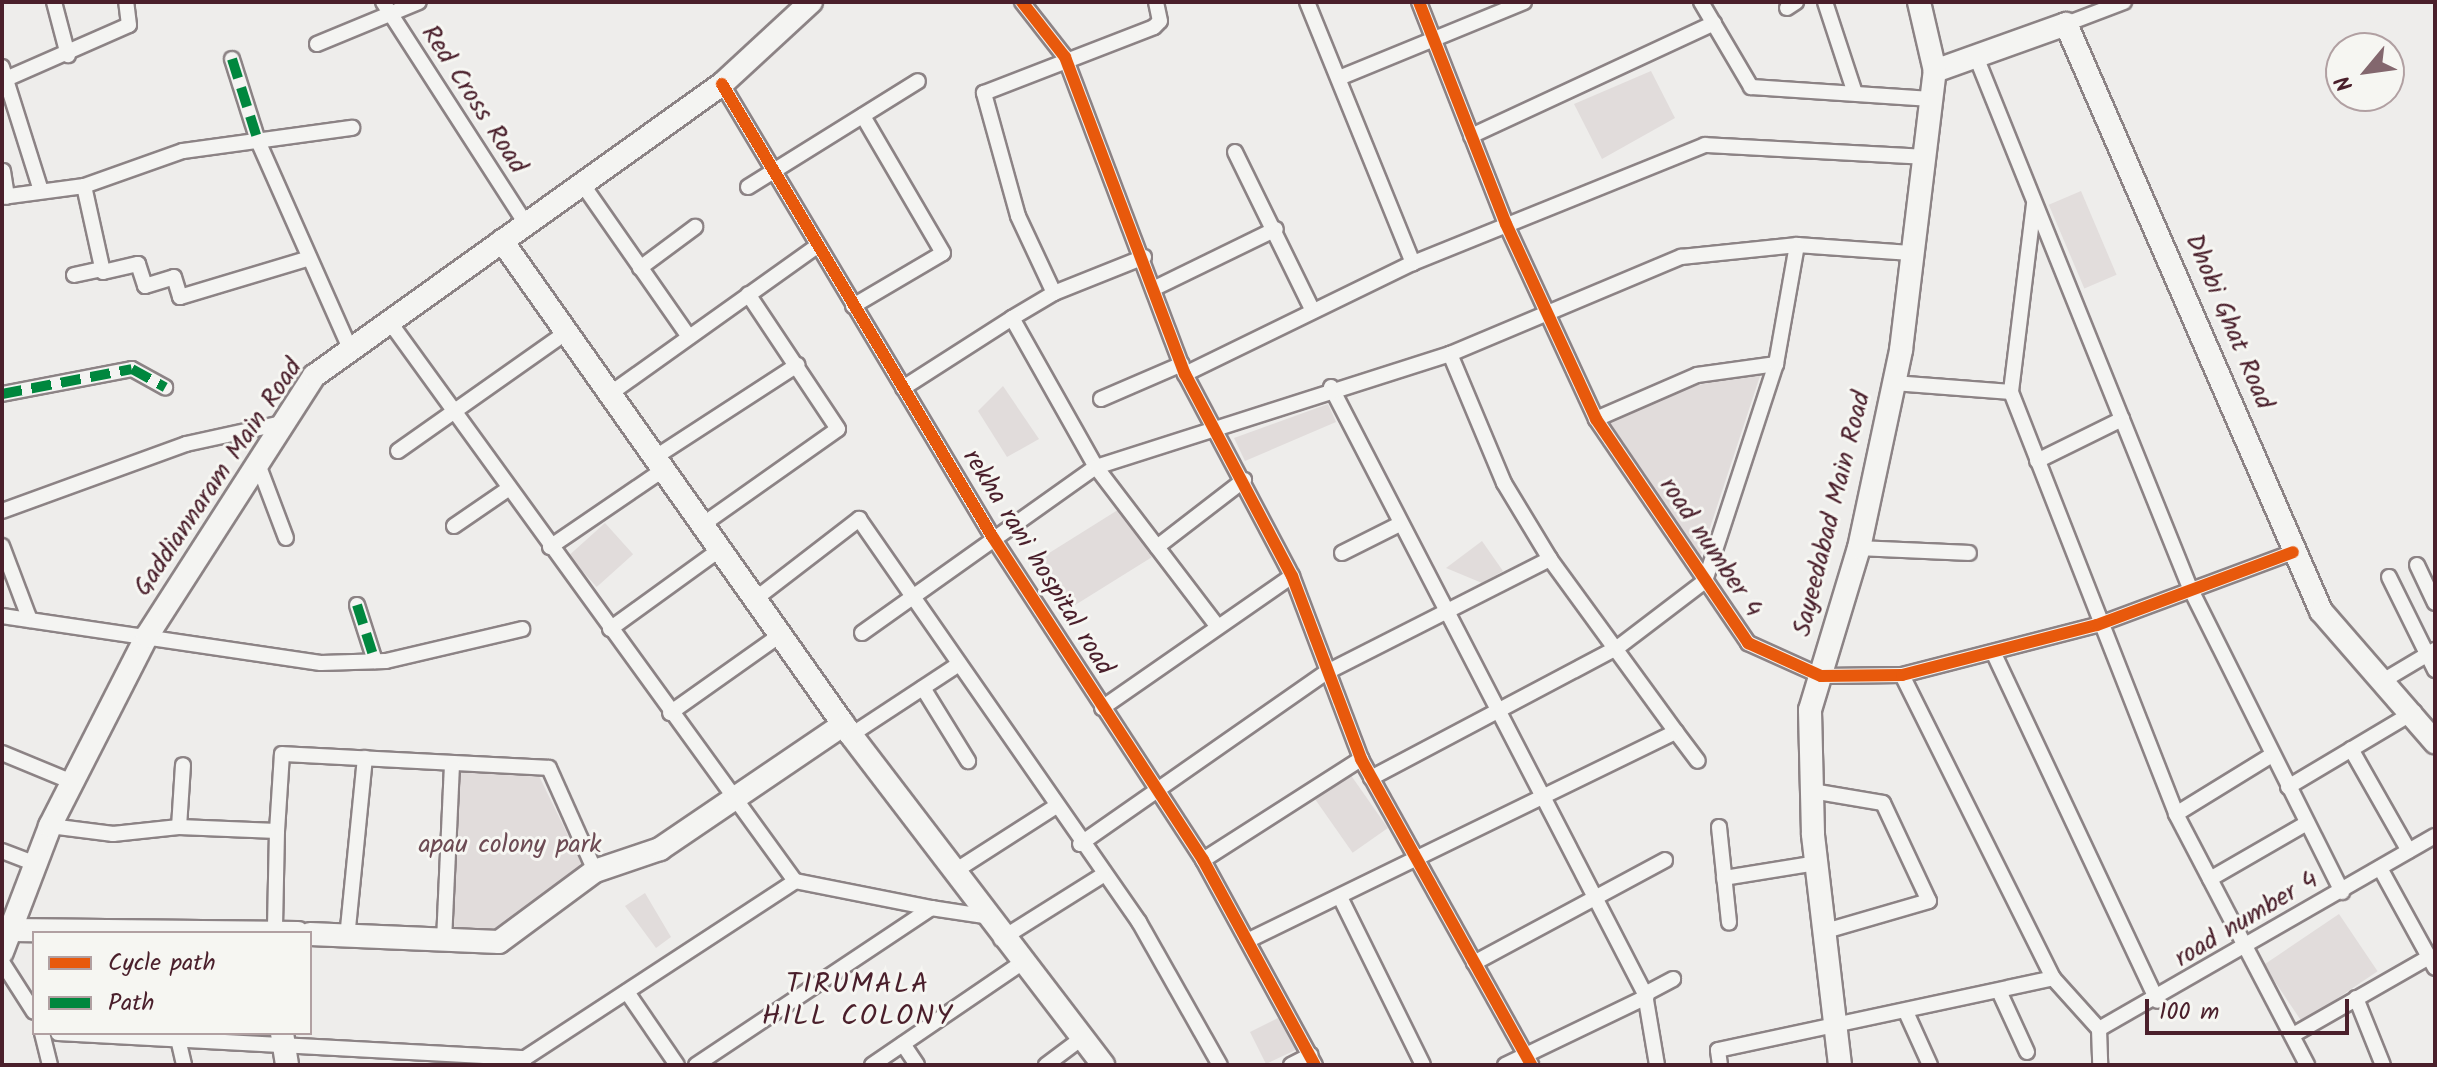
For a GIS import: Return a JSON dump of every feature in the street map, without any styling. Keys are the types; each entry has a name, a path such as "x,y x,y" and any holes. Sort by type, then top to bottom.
{"main road":[{"name":"Sayeedabad Main Road","path":"1840,1065 1829,930 1817,863 1810,710 1859,548 1894,383 1935,71 1919,2"},
{"name":"Gaddiannaram Main Road","path":"2,952 50,826 147,636 314,376 525,222 583,185 722,84 801,6"},
{"path":"1935,71 1977,59 2066,24"},
{"name":"Dhobi Ghat Road","path":"2066,24 2120,135 2293,552 2321,611 2381,682 2414,712 2435,742"},
{"path":"502,241 847,730 955,871 1020,964 1103,1065"},
{"path":"312,934 499,942 595,871 660,849 847,730"},
{"path":"11,930 143,931"}],"street":[{"path":"54,2 68,55"},
{"path":"41,191 4,73 68,55 129,25 126,2"},
{"path":"317,44 385,8 419,2"},
{"path":"1022,2 1065,57 1157,287 1184,369 1211,431 1244,480 1292,576 1361,759 1527,1061"},
{"path":"1054,293 1018,216 984,93 1065,57 1154,27 1160,21 1156,2"},
{"path":"1307,2 1413,263"},
{"name":"road number 4","path":"1419,2 1506,224 1596,419 1748,643 1821,676 1902,675 1995,656 2097,625 2293,552"},
{"path":"1339,78 1434,42 1524,2"},
{"path":"1701,2 1751,87 1932,99"},
{"path":"1825,2 1855,93"},
{"path":"2066,24 2124,2"},
{"name":"Red Cross Road","path":"385,8 525,222"},
{"path":"1471,136 1714,23"},
{"path":"232,59 258,141 307,259 350,349"},
{"path":"1977,59 2190,588 2342,892"},
{"path":"748,187 918,81"},
{"name":"rekha rani hospital road","path":"722,84 992,536 1203,860 1313,1060"},
{"path":"853,306 943,253 863,116"},
{"path":"3,171 4,197 84,186 183,151 352,128"},
{"path":"1101,399 1184,369 1413,263 1705,145 1925,157"},
{"path":"1235,152 1276,229 1313,311"},
{"path":"583,185 689,337"},
{"path":"84,186 102,269"},
{"path":"2034,204 2011,392 2097,625 2176,814 2293,1035 2301,1063"},
{"path":"640,268 695,227"},
{"path":"1157,287 1276,229"},
{"path":"862,633 914,598 992,536 1096,467 1211,431 1331,387 1450,354 1681,257 1797,245 1911,253"},
{"path":"1371,778 1500,707 1617,648 1705,581 1776,364 1797,245"},
{"path":"611,393 817,246"},
{"path":"903,388 1054,293 1144,257"},
{"path":"74,275 138,264 145,286 174,277 180,297 307,259"},
{"path":"702,525 838,429 748,294"},
{"path":"1012,318 1096,467 1217,626"},
{"path":"389,321 733,800 795,881 984,916"},
{"path":"398,451 567,332"},
{"path":"1450,354 1504,483 1550,559 1698,761"},
{"path":"1596,419 1697,375 1776,364"},
{"path":"550,547 797,365"},
{"path":"2,394 132,369 165,387"},
{"path":"1894,383 2011,392"},
{"path":"1331,387 1445,614 1548,797 1646,995 1657,1065"},
{"path":"2037,461 2122,419"},
{"path":"2,511 186,444 282,423"},
{"path":"258,464 286,538"},
{"path":"1157,547 1244,480"},
{"path":"454,526 508,489"},
{"path":"754,600 859,519 1053,808 1171,972 1220,1065"},
{"path":"1342,553 1398,525"},
{"path":"2,546 30,620"},
{"path":"1859,548 1969,553"},
{"path":"610,629 719,550"},
{"path":"1080,844 1327,672 1550,559"},
{"path":"2417,565 2435,603"},
{"path":"1102,708 1292,576"},
{"path":"2389,577 2430,653 2435,670"},
{"path":"357,605 375,661"},
{"path":"2,616 321,663 375,661 522,629"},
{"path":"670,713 780,635"},
{"path":"2381,682 2430,653"},
{"path":"1995,656 2157,1001"},
{"path":"847,730 923,688 959,664"},
{"path":"1902,675 2053,978 2099,1029 2100,1065"},
{"path":"923,688 968,761"},
{"path":"2288,787 2414,712"},
{"path":"1249,940 1418,861 1676,732"},
{"path":"2351,749 2409,851"},
{"path":"2,753 72,782"},
{"path":"275,931 282,754 549,768 595,871"},
{"path":"2176,814 2272,755"},
{"path":"347,938 365,758"},
{"path":"1203,860 1361,759"},
{"path":"444,941 452,763"},
{"path":"179,827 183,765"},
{"path":"1812,791 1883,803 1929,901 1829,930"},
{"path":"955,871 1053,808"},
{"path":"2210,879 2307,823"},
{"path":"50,826 113,834 179,827 277,831"},
{"path":"1719,827 1729,922"},
{"name":"road number 4","path":"2099,1029 2157,1001 2435,836"},
{"path":"2,851 36,864"},
{"path":"1474,963 1665,860"},
{"path":"1724,878 1817,863"},
{"path":"2293,1035 2356,998 2432,963 2380,868"},
{"path":"1001,939 1103,875"},
{"path":"82,1035 284,1048 377,1058 525,1058 795,881"},
{"path":"1340,897 1423,1065"},
{"path":"696,1065 931,908"},
{"path":"2,962 32,1009"},
{"path":"872,1065 1020,964"},
{"path":"1720,1065 1718,1050 1836,1029 2053,978"},
{"path":"1505,1065 1527,1061 1673,979"},
{"path":"1999,991 2027,1052"},
{"path":"627,992 677,1065"},
{"path":"2356,998 2383,1065"},
{"path":"1906,1012 1930,1065"},
{"path":"42,1035 50,1065"},
{"path":"1046,1065 1082,1038"},
{"path":"179,1043 184,1065"},
{"path":"903,1044 917,1065"},
{"path":"1291,1065 1313,1060"}],"shaded area":[{"path":"2081,191 2117,275 2084,288 2049,205"}],"green space":[{"path":"1651,71 1675,118 1602,159 1574,104"},
{"path":"1761,373 1699,561 1608,419 1698,385"},
{"path":"1003,386 1039,439 1007,457 978,411"},
{"path":"1328,404 1336,422 1245,461 1234,438"},
{"path":"1121,508 1152,557 1063,613 1032,564"},
{"path":"605,523 633,554 597,587 569,556"},
{"path":"1482,541 1503,571 1482,583 1446,568"},
{"name":"apau colony park","path":"458,771 539,776 582,864 500,932 447,926"},
{"path":"1350,774 1388,828 1353,853 1315,799"},
{"path":"645,893 671,937 656,948 625,906"},
{"path":"2339,914 2378,971 2302,1022 2264,965"},
{"path":"1278,1018 1300,1048 1266,1064 1250,1032"}],"marked path":[{"path":"232,59 258,141"},
{"path":"2,394 132,369 165,387"},
{"path":"357,605 375,661"}],"cycle path":[{"path":"1022,2 1065,57 1185,374 1292,576 1361,759 1531,1065"},
{"path":"1419,2 1506,224 1596,419 1748,643 1821,676 1902,675 2097,625 2293,552"},
{"path":"722,84 992,536 1203,860 1315,1065"}],"district":[{"name":"TIRUMALA HILL COLONY","path":"858,1001"}]}
